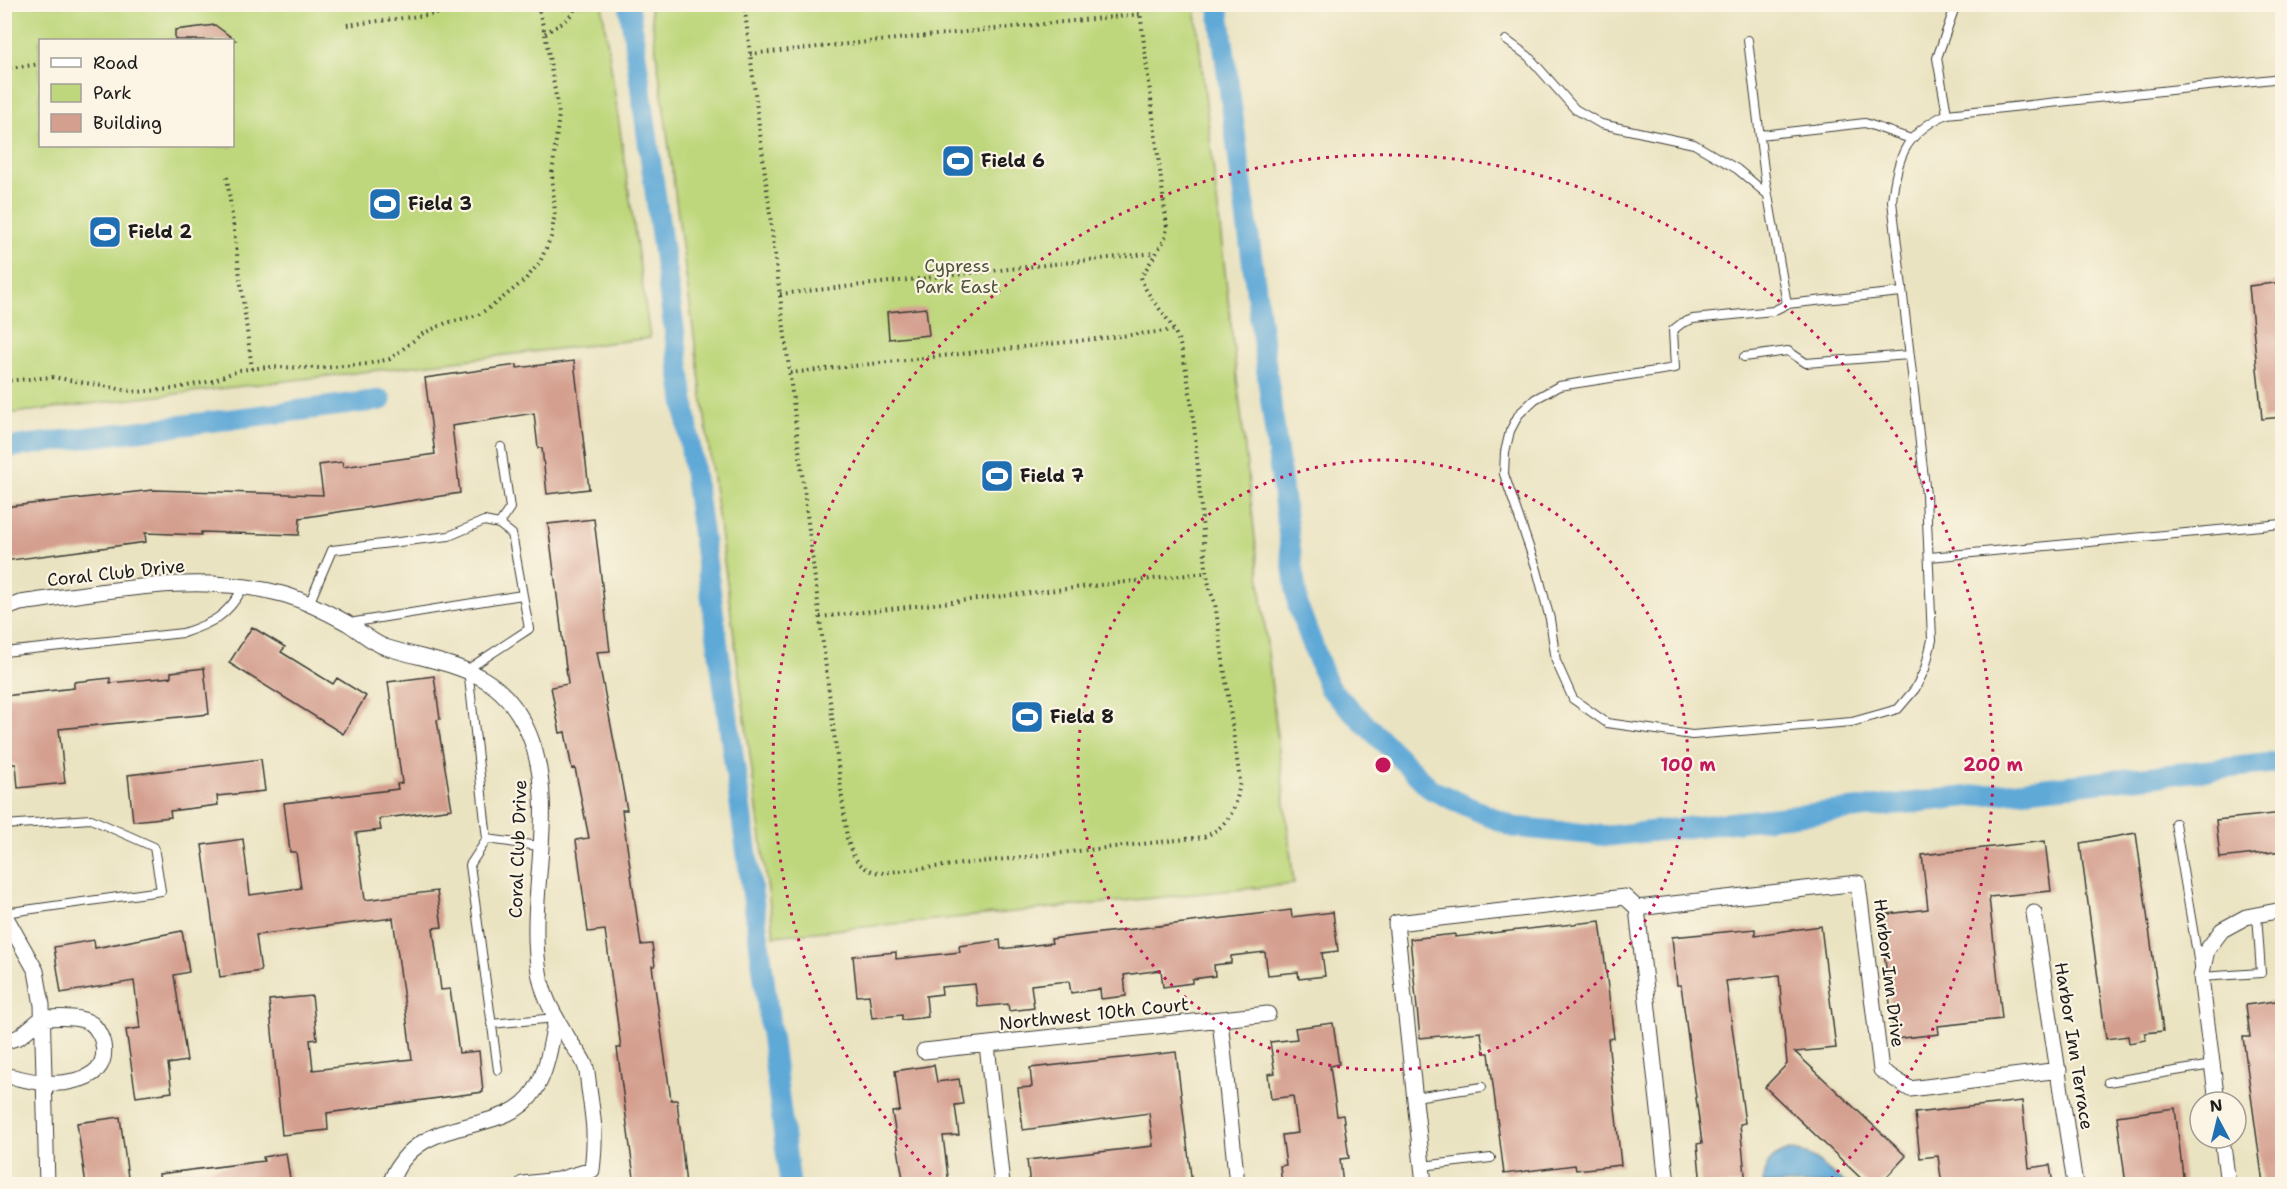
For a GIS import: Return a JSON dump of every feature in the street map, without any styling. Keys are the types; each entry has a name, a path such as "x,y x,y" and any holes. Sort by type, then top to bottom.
{"street":[{"name":"Coral Club Drive","path":"4,609 20,603 176,584 243,588 281,594 309,604 347,623 381,645 468,669 493,684 514,708 529,734 540,768 543,804 534,924 537,965 543,997 585,1065 596,1135 592,1170 558,1180 524,1185"},
{"name":"Harbor Inn Drive","path":"1424,1185 1396,923 1625,897 1637,908 1858,883 1881,1070 1910,1089 2059,1070"},
{"path":"1637,908 1667,1185"},
{"path":"2215,1090 2201,977 2207,950 2222,930 2257,914 2283,910"},
{"name":"Harbor Inn Terrace","path":"2034,913 2075,1185"},
{"path":"4,914 36,971 42,1018 46,1185"},
{"name":"Northwest 10th Court","path":"924,1051 1268,1014"},
{"path":"4,1042 19,1038 42,1018 74,1018 92,1024 102,1038 105,1056 99,1069 86,1078 71,1082 43,1083 4,1075"},
{"path":"390,1185 409,1152 430,1136 518,1109 536,1089 556,1018"},
{"path":"1220,1020 1237,1185"},
{"path":"987,1045 1002,1185"},
{"path":"2224,1150 2228,1185"}],"lane":[{"path":"1947,114 1937,58 1956,4"},
{"path":"1506,40 1528,56 1575,109 1601,124 1694,144 1737,169 1768,195"},
{"path":"1748,40 1768,195 1787,304"},
{"path":"1901,292 1787,304 1773,311 1693,319 1673,330 1675,368 1559,386 1535,399 1519,414 1510,431 1504,452 1504,474 1537,570 1550,619 1556,661 1573,699 1607,723 1692,735 1852,722 1898,709 1920,679 1932,640 1926,495 1892,201 1896,170 1911,139 1925,124 1947,114 2283,78"},
{"path":"1760,135 1865,123 1911,139"},
{"path":"1744,357 1788,351 1806,363 1909,355"},
{"path":"499,524 510,508 501,447"},
{"path":"309,604 332,550 449,536 483,521 499,524 512,534 529,629 468,669 487,839 470,865 498,1070"},
{"path":"1930,557 2283,524"},
{"path":"4,652 183,633 208,625 232,608 243,588"},
{"path":"347,623 522,595"},
{"path":"4,825 91,819 154,847 161,891 4,914"},
{"path":"2175,823 2201,977 2261,973 2257,914"},
{"path":"487,839 539,846"},
{"path":"491,1024 556,1018"},
{"path":"2108,1082 2212,1065"},
{"path":"1414,1097 1482,1087"},
{"path":"1422,1166 1491,1158"}],"path":[{"path":"347,25 515,4"},
{"path":"4,381 52,377 137,392 172,389 212,381 239,370 321,369 390,358 422,333 446,323 478,315 525,280 540,262 551,237 555,213 552,175 558,114 545,33 537,4"},
{"path":"545,33 574,11 576,4"},
{"path":"744,4 847,838 851,854 858,864 868,872 881,873 1204,837 1218,831 1228,822 1239,796 1240,781 1215,603 1205,573 1205,547 1188,388 1174,330 1144,287 1141,277 1165,239 1167,227 1139,4"},
{"path":"750,54 1141,14"},
{"path":"4,69 39,64"},
{"path":"227,177 252,369"},
{"path":"780,294 1155,253"},
{"path":"790,373 1174,330"},
{"path":"820,617 1205,573"}],"green space":[{"path":"4,5 602,5 650,338 5,414"},
{"name":"Cypress Park East","path":"650,5 1195,5 1294,884 774,936"}],"water":[{"path":"1789,1150 1809,1155 1846,1184 1763,1184 1766,1166 1769,1162 1777,1155"}],"building":[{"path":"215,25 234,39 175,39 175,30"},
{"path":"2283,282 2283,417 2262,419 2249,286"},
{"path":"926,308 929,335 889,339 887,312"},
{"path":"574,361 589,489 547,494 542,448 538,448 534,413 452,426 460,493 300,518 299,535 145,533 146,542 4,561 4,507 153,490 323,495 319,465 342,462 343,467 435,454 425,378 517,365 517,368"},
{"path":"594,519 610,651 597,652 627,810 622,810 641,945 652,944 655,966 652,966 671,1100 677,1100 686,1185 635,1185 617,1048 621,1048 605,930 588,932 576,840 589,838 575,768 572,769 565,732 560,733 551,687 568,684 548,524"},
{"path":"252,627 285,647 281,652 333,684 337,678 366,696 343,734 229,663"},
{"path":"204,668 209,714 59,729 65,783 18,788 16,764 11,764 4,696 74,688 74,682 110,678 110,683 171,677 171,672"},
{"path":"434,676 440,719 437,720 452,809 379,819 381,830 356,833 365,900 437,891 442,927 433,928 441,990 450,989 459,1053 479,1051 483,1092 327,1113 328,1130 282,1135 269,1000 312,996 317,1039 310,1040 313,1070 412,1059 393,918 256,935 261,971 220,977 202,845 243,839 250,895 301,888 296,852 290,852 284,803 398,789 397,784 402,783 388,682"},
{"path":"261,759 265,791 217,796 218,805 170,811 171,817 133,821 128,775"},
{"path":"2283,813 2283,851 2220,858 2216,820"},
{"path":"2136,833 2163,1031 2145,1033 2146,1040 2129,1043 2128,1036 2106,1039 2080,843"},
{"path":"2045,841 2051,891 1989,897 2002,1019 1938,1026 1939,1034 1894,1039 1880,915 1928,909 1922,855"},
{"path":"1291,910 1292,917 1333,912 1338,951 1322,953 1325,976 1299,979 1298,972 1268,975 1265,952 1231,956 1231,963 1214,965 1215,976 1192,979 1192,983 1163,987 1161,970 1124,975 1126,996 1101,999 1100,989 1071,993 1069,981 1031,985 1034,1008 1009,1011 1008,1004 978,1007 975,984 941,987 942,994 926,996 928,1017 902,1020 902,1015 872,1018 869,995 857,996 853,956 896,952 896,959 960,952 959,946 1000,940 1001,949 1052,943 1051,939"},
{"path":"1600,921 1614,1038 1608,1039 1621,1165 1576,1170 1575,1165 1504,1174 1489,1053 1484,1053 1481,1032 1420,1038 1410,939 1455,934 1455,937"},
{"path":"1821,926 1836,1048 1795,1052 1906,1156 1879,1185 1868,1185 1765,1087 1787,1064 1779,975 1726,981 1745,1123 1740,1124 1746,1185 1701,1185 1697,1144 1702,1143 1681,985 1677,985 1672,937 1755,929 1755,935"},
{"path":"182,931 189,972 174,975 187,1061 168,1064 172,1092 136,1097 126,1030 140,1028 134,981 61,993 54,947 94,940 95,948"},
{"path":"2283,1000 2283,1181 2263,1183 2243,1037 2250,1037 2246,1005"},
{"path":"1333,1023 1339,1064 1330,1066 1337,1116 1343,1115 1349,1158 1340,1159 1343,1185 1282,1185 1280,1166 1286,1165 1282,1135 1298,1133 1293,1096 1271,1099 1268,1074 1275,1073 1270,1042 1297,1039 1295,1028"},
{"path":"1176,1052 1192,1185 1030,1185 1027,1160 1153,1146 1149,1113 1023,1130 1018,1088 1032,1087 1030,1068"},
{"path":"934,1065 937,1082 959,1079 963,1104 955,1105 959,1135 943,1136 949,1185 904,1185 892,1112 900,1111 895,1071"},
{"path":"2022,1101 2029,1168 2050,1165 2053,1185 1942,1185 1938,1156 1920,1158 1915,1113"},
{"path":"2175,1108 2184,1185 2126,1185 2117,1116"},
{"path":"120,1117 129,1185 86,1185 77,1123"},
{"path":"286,1153 291,1185 160,1185 159,1174 264,1161 263,1157"}],"waterway":[{"path":"629,4 762,963 790,1184"},
{"path":"1218,4 1298,606 1329,688 1432,790 1513,827 1609,836 2282,762"},
{"path":"4,448 381,400"}],"place":[{"name":"Field 6","path":"958,161"},
{"name":"Field 3","path":"385,204"},
{"name":"Field 2","path":"105,232"},
{"name":"Field 7","path":"997,476"},
{"name":"Field 8","path":"1027,717"}]}
